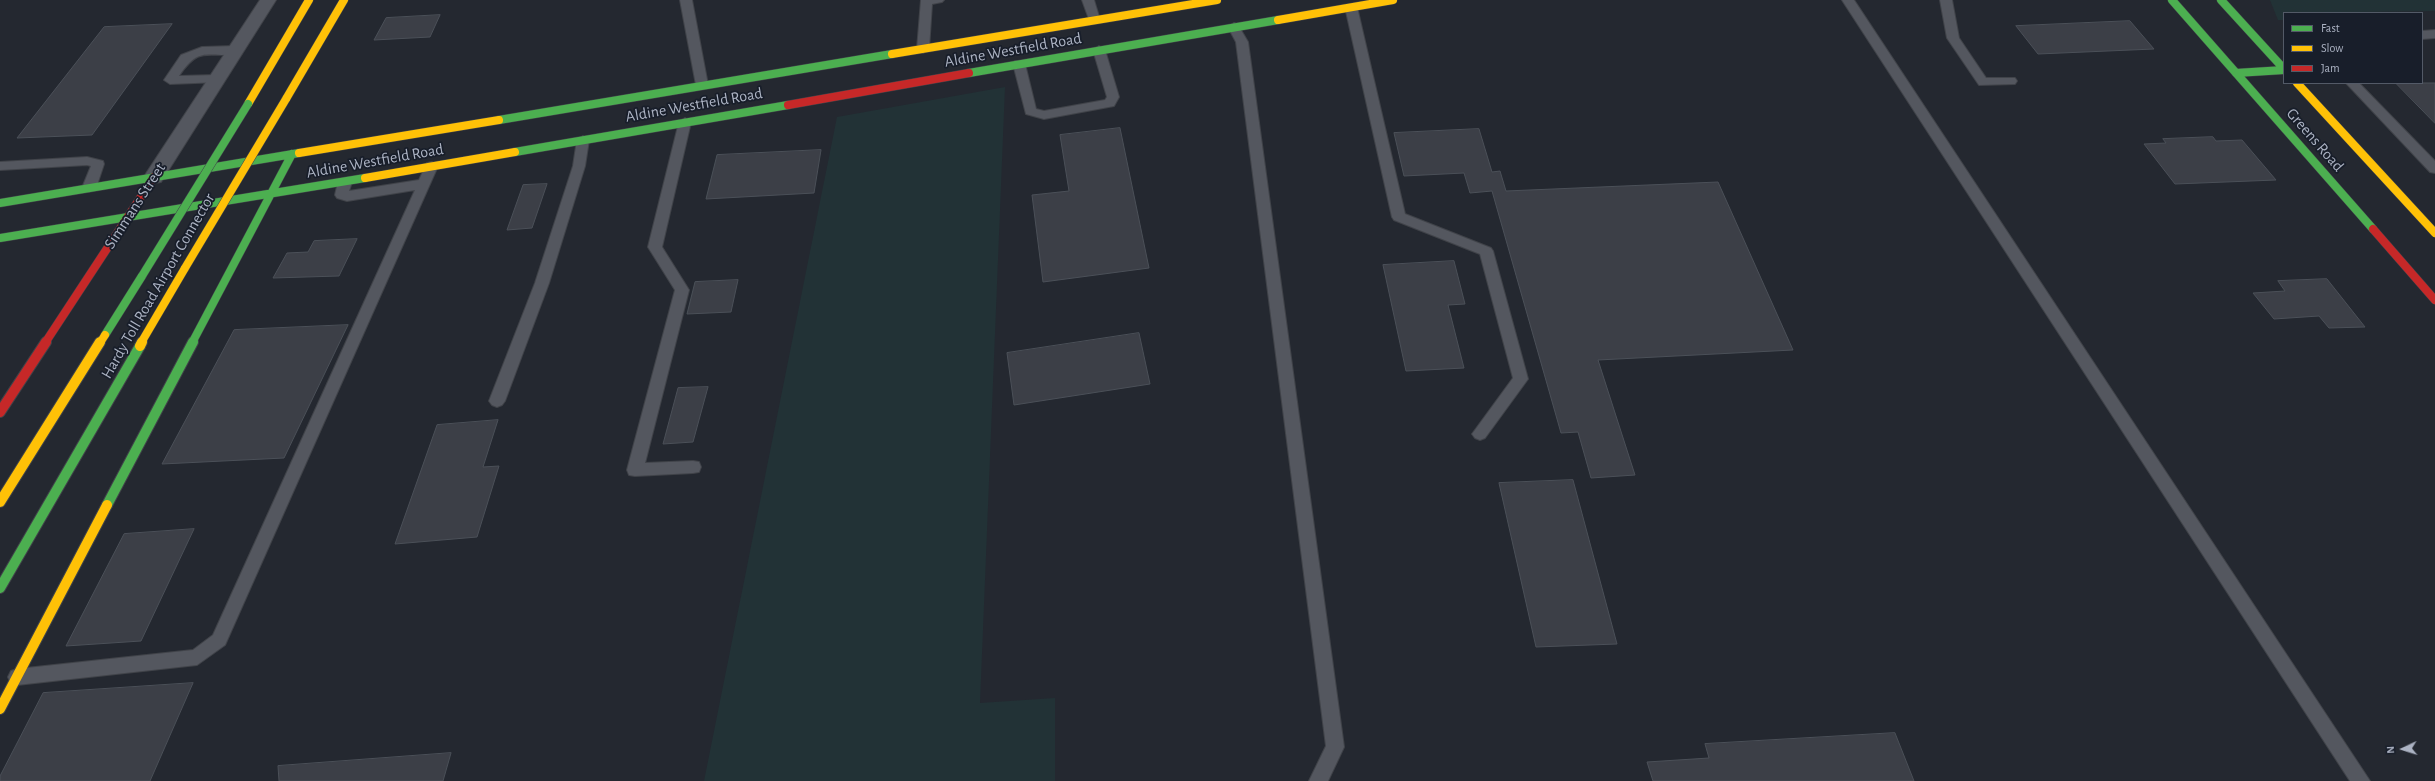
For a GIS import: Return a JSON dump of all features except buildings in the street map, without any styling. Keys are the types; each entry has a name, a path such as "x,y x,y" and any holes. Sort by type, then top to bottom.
{"main road":[{"name":"Hardy Toll Road Airport Connector","path":"0,502 248,104 309,0"},
{"name":"Hardy Toll Road Airport Connector","path":"0,588 185,268 344,0"},
{"name":"Aldine Westfield Road","path":"0,203 1218,0"},
{"path":"1319,0 1325,12"},
{"name":"Aldine Westfield Road","path":"0,238 128,216 345,182 1393,0"},
{"name":"Greens Road","path":"2172,0 2435,300"},
{"path":"2221,0 2283,68"},
{"path":"2236,73 2283,69"},
{"name":"Greens Road","path":"2298,84 2435,233"},
{"path":"0,709 292,154"},
{"name":"Simmans Street","path":"0,412 154,177"}],"street":[{"name":"Simmans Street","path":"154,177 268,0"}],"lane":[{"path":"686,0 702,85"},
{"path":"923,48 926,1 938,0"},
{"path":"1088,0 1094,20"},
{"path":"1848,0 2361,781"},
{"path":"1946,0 1953,38 1983,82 2011,81"},
{"path":"1351,7 1399,217 1486,251 1521,379 1480,434"},
{"path":"1234,27 1242,42 1335,747 1318,781"},
{"path":"2423,35 2435,34"},
{"path":"216,80 170,80 185,58 202,51 235,50"},
{"path":"1019,64 1030,111 1044,115 1110,103 1112,97 1099,50"},
{"path":"2353,84 2435,169"},
{"path":"685,122 655,247 682,290 635,470 693,467"},
{"path":"497,401 542,283 578,166 583,140"},
{"path":"0,166 87,161 98,164 89,188"},
{"path":"17,677 197,657 219,640 432,166"},
{"path":"345,182 342,195 347,196 424,184"}],"shaded area":[{"path":"2270,0 2435,0 2435,11 2283,12 2283,20 2278,20"},
{"path":"1005,87 980,703 1055,698 1055,781 704,781 837,117"}],"traffic: fast":[{"path":"2172,0 2373,229"},
{"path":"2221,0 2283,68"},
{"path":"969,73 1278,20"},
{"path":"499,120 892,54"},
{"path":"2236,73 2283,70"},
{"path":"142,276 248,104"},
{"path":"515,152 788,105"},
{"path":"0,203 299,153"},
{"path":"107,505 292,154"},
{"path":"0,238 365,178"},
{"path":"105,335 142,276"},
{"path":"0,588 140,346"}],"traffic: slow":[{"path":"248,104 309,0"},
{"path":"286,99 344,0"},
{"path":"892,54 1217,0"},
{"path":"1278,20 1393,0"},
{"path":"2298,84 2435,233"},
{"path":"185,268 286,99"},
{"path":"299,153 499,120"},
{"path":"365,178 515,152"},
{"path":"140,346 185,268"},
{"path":"0,502 105,335"},
{"path":"0,709 107,505"}],"traffic: jam":[{"path":"788,105 969,73"},
{"path":"0,412 154,177"},
{"path":"2373,229 2435,300"}]}
